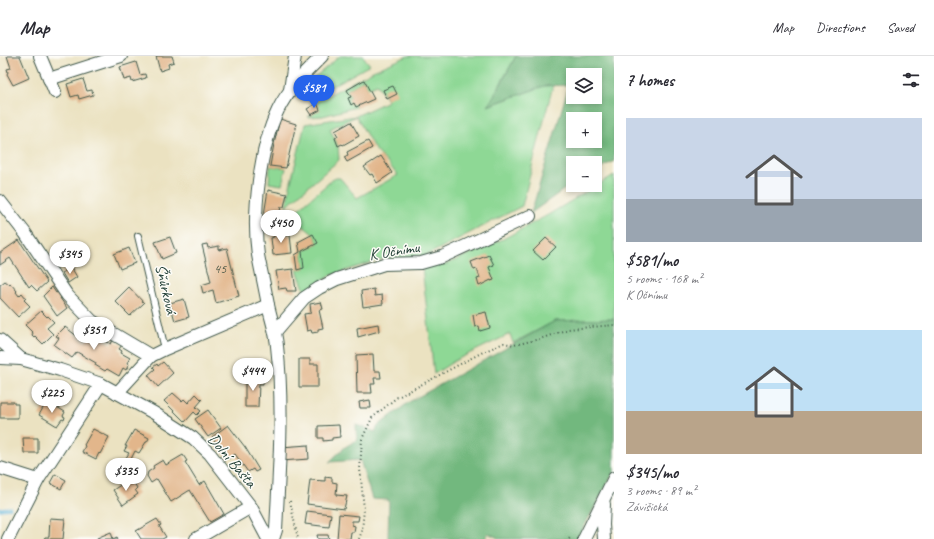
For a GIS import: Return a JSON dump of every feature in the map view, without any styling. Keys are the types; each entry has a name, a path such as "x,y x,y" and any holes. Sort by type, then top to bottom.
{"street":[{"path":"40,56 55,92"},
{"path":"49,78 120,56"},
{"path":"290,90 295,56"},
{"path":"273,539 276,530 280,431 279,375 275,332 258,255 255,230 257,201 264,156 270,130 278,109 290,90 322,56"},
{"path":"0,201 25,233 67,295 92,321 151,356"},
{"name":"K Očnímu","path":"275,332 304,298 337,279 384,264 421,263 442,257 530,216"},
{"path":"117,393 151,356 268,305"},
{"path":"0,340 21,359"},
{"path":"0,358 21,359"},
{"name":"Dolní Bašta","path":"21,359 101,384 154,413 193,438 210,454 251,507 268,539"},
{"path":"8,539 38,480 101,384"},
{"path":"0,468 38,480"},
{"path":"584,539 614,478"},
{"path":"604,539 603,525 605,497"},
{"path":"196,539 251,507"}],"lane":[{"name":"Šňůrková","path":"138,236 165,349"}],"path":[{"path":"359,539 362,531 364,510 360,469 362,439 372,418 396,398 483,352 504,343 514,345 540,339 568,329 614,325"},
{"path":"290,502 298,539"}],"green space":[{"path":"340,56 363,56 370,65 309,99 304,100 297,92"},
{"path":"408,56 516,56 488,106 544,86 553,85 522,206 427,255 379,260 332,275 305,291 297,270 304,268 302,251 318,243 313,234 292,217 288,218 336,178 340,178 357,198 398,175 374,148 356,116 388,101 377,84 368,88 364,80 347,90 351,97 348,98 351,104 354,103 356,107 323,116 307,117 320,110 316,102 373,71"},
{"path":"516,56 614,56 614,161 602,167 602,156 566,156 566,188 531,213 566,95 566,104 602,104 602,68 566,68 566,85 544,86 487,106 495,95"},
{"path":"356,116 330,129 338,146 339,160 286,206 305,124"},
{"path":"270,166 286,168 282,185 269,183"},
{"path":"614,175 614,319 555,321 513,343 510,334 456,360 434,374 422,267 447,264 503,239 548,215 586,192 602,192 602,182"},
{"path":"614,319 614,472 577,539 500,539 488,533 485,539 388,539 389,500 372,499 360,460 329,462 345,447 357,440 356,425 375,432 378,426 409,402 555,321"}],"building":[{"path":"7,56 20,56 29,78 13,85 7,74 7,69 11,68"},
{"path":"156,56 172,56 174,62 168,64 169,68 160,71"},
{"path":"136,62 140,75 145,74 146,78 132,82 131,78 124,80 120,67"},
{"path":"83,79 87,91 92,90 93,95 79,99 78,95 71,97 67,84"},
{"path":"364,80 374,99 356,107 354,103 351,105 348,98 351,97 347,90"},
{"path":"393,86 397,94 387,99 383,90"},
{"path":"317,103 320,110 311,115 307,109"},
{"path":"280,119 296,124 286,168 270,166"},
{"path":"351,122 359,136 343,145 338,146 335,138 338,136 335,131"},
{"path":"368,141 372,148 347,162 344,157 348,155 347,152"},
{"path":"381,156 392,173 377,183 372,174 370,175 364,167"},
{"path":"268,190 287,194 284,207 281,207 279,215 275,217 264,215"},
{"path":"282,232 281,236 290,235 292,253 273,255 271,238 274,237 273,233"},
{"path":"313,234 318,243 302,251 304,268 297,270 295,255 300,252 298,242"},
{"path":"170,237 176,253 162,259 155,242"},
{"path":"546,238 556,247 543,260 533,251"},
{"path":"19,240 47,282 37,291 31,285 29,287 10,258 0,265 0,253"},
{"path":"207,244 208,248 219,246 219,250 227,248 239,296 216,303 213,290 203,293 201,285 211,282 202,245"},
{"path":"129,248 135,263 120,269 114,254"},
{"path":"489,255 494,265 489,267 494,280 479,286 477,279 480,278 477,269 474,270 471,262"},
{"path":"71,267 77,277 68,283 62,273"},
{"path":"293,269 296,291 287,291 286,288 279,289 276,271"},
{"path":"5,281 9,284 10,283 17,291 16,292 19,296 22,293 26,298 24,300 30,306 18,317 0,298 0,285"},
{"path":"52,287 56,293 58,292 62,297 60,298 67,308 57,316 43,296"},
{"path":"129,287 144,303 130,316 115,301"},
{"path":"374,289 375,296 382,295 383,304 363,307 361,291"},
{"path":"184,299 189,317 175,321 170,303"},
{"path":"321,302 323,309 319,310 323,328 318,329 318,332 312,333 311,330 307,331 304,314 311,313 310,304"},
{"path":"41,311 54,322 47,328 53,334 43,344 32,335 33,333 25,325"},
{"path":"486,312 490,328 480,331 479,326 475,327 473,315"},
{"path":"378,324 379,331 358,337 357,328"},
{"path":"65,327 85,342 92,333 111,344 113,340 122,345 119,349 122,351 121,353 130,358 127,363 129,364 126,370 123,368 119,376 107,369 105,371 95,365 96,363 77,352 72,358 54,345 59,338 56,336"},
{"path":"373,354 374,371 380,371 381,378 374,378 375,384 371,384 372,393 357,393 356,355"},
{"path":"299,359 310,359 310,364 318,364 318,387 299,387"},
{"path":"163,362 173,373 158,387 148,375 155,369 153,367 157,364 158,366"},
{"path":"252,376 263,376 263,384 259,384 258,407 245,407 245,383 252,383"},
{"path":"173,393 182,401 184,399 188,403 196,394 202,400 196,407 201,411 197,415 194,412 185,422 164,401"},
{"path":"370,400 371,408 360,408 359,402"},
{"path":"47,401 65,412 63,416 65,417 64,420 62,419 57,426 39,415"},
{"path":"0,402 14,402 14,404 18,404 18,418 0,418"},
{"path":"208,410 221,428 208,437 195,419"},
{"path":"228,425 245,447 259,470 255,472 253,469 248,472 235,454 228,459 212,437"},
{"path":"339,425 340,437 323,441 323,438 318,438 318,426"},
{"path":"93,429 109,437 96,459 82,452 85,446 84,445"},
{"path":"134,430 149,438 139,453 135,451 129,463 124,461 129,453 124,451 127,446 125,446"},
{"path":"23,438 38,438 38,453 24,453"},
{"path":"308,445 309,459 281,461 281,447"},
{"path":"183,455 187,461 185,462 199,485 205,481 224,514 210,522 190,490 171,502 157,479 151,483 147,476 148,472 154,468 153,466 163,460 166,465"},
{"path":"55,474 66,480 61,489 50,483"},
{"path":"325,477 332,478 332,482 337,483 336,495 347,496 344,509 307,504 310,480 325,481"},
{"path":"128,480 131,485 134,483 137,488 135,490 138,494 123,505 113,490"},
{"path":"307,511 331,514 329,527 305,524"},
{"path":"339,514 359,516 358,521 352,521 352,525 355,526 354,532 351,532 350,539 337,539"},
{"path":"50,518 65,519 63,539 44,539 45,537 49,537"},
{"path":"157,519 161,525 159,526 166,537 162,539 141,539 136,531"},
{"path":"111,532 113,539 97,539 97,538"},
{"path":"317,535 328,535 329,539 318,539"}],"waterway":[{"path":"0,509 10,508"}]}
